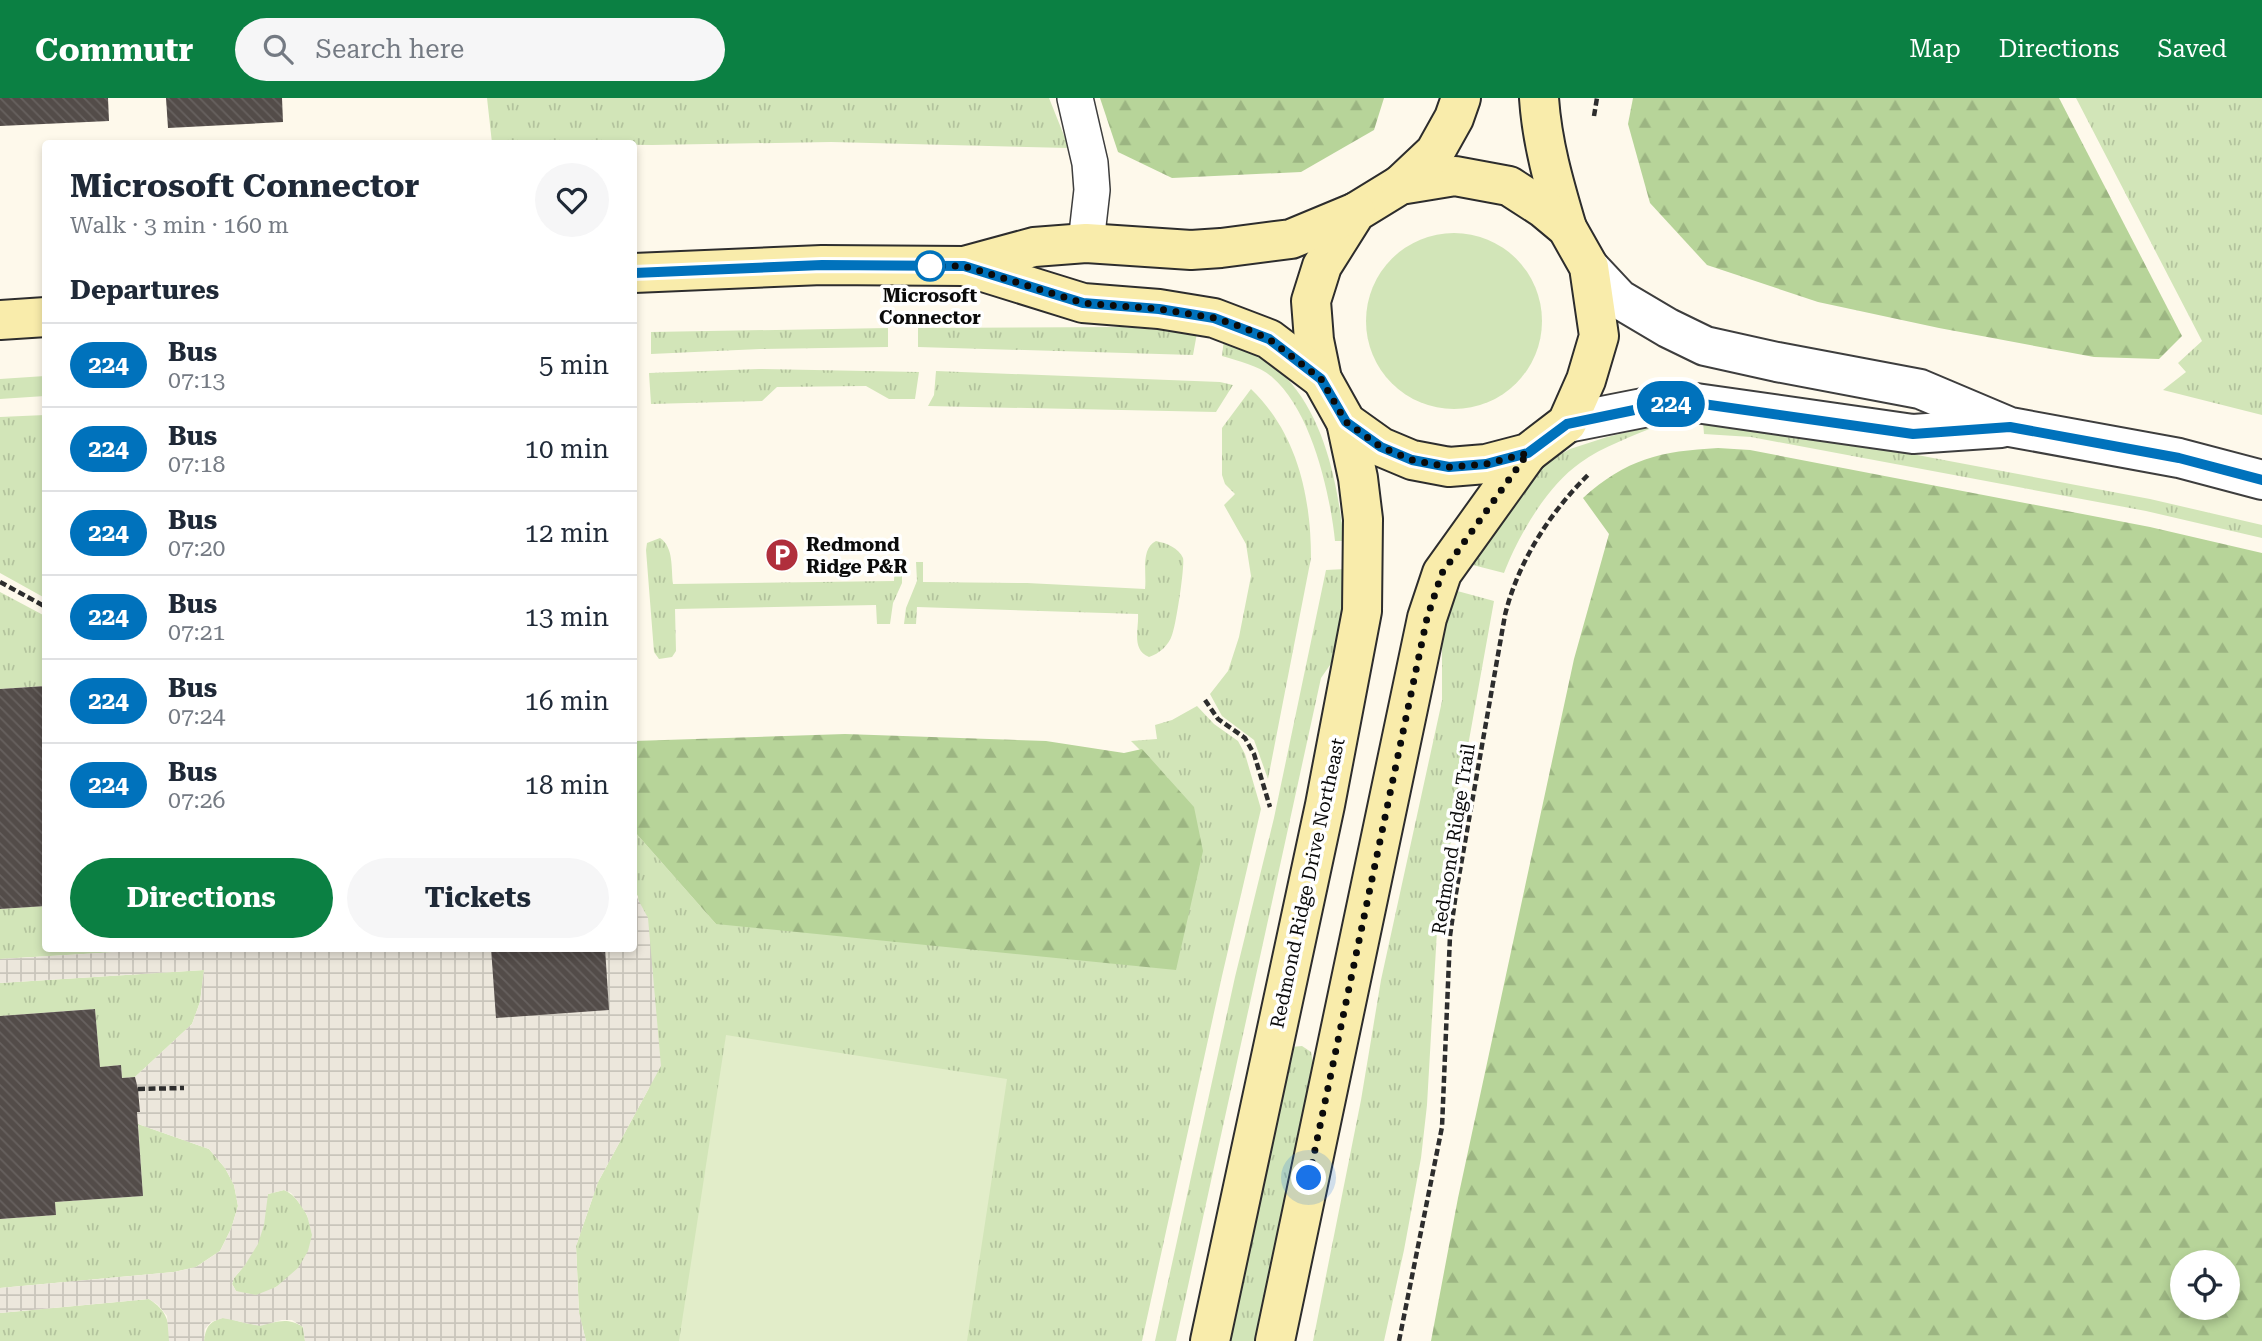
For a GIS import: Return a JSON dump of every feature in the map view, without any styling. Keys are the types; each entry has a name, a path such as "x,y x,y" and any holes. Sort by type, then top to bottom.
{"street":[{"name":"Redmond Ridge Drive Northeast","path":"1210,1341 1325,805 1362,611 1363,519 1358,478 1346,422 1321,379 1311,301 1322,266 1356,212 1400,185 1435,152 1454,118 1461,98"},
{"name":"Redmond Ridge Drive Northeast","path":"1275,1341 1427,618 1442,573 1528,453 1567,424 1586,380 1599,336 1589,267 1567,228 1546,154 1539,98"},
{"name":"Redmond Ridge Drive Northeast","path":"1400,185 1455,176 1509,186 1543,208 1567,228"},
{"path":"637,273 822,265 964,266 1034,247 1086,243 1191,250 1221,248 1291,239 1356,212"},
{"path":"964,266 1083,303 1159,309 1224,321 1269,339 1321,379"},
{"path":"1589,267 1619,299 1705,346 1920,389 2010,427 2179,458 2262,480"},
{"path":"0,320 42,317"},
{"path":"1567,424 1653,406 1696,403 1913,434 2010,427"},
{"name":"Redmond Ridge Drive Northeast","path":"1346,422 1381,447 1412,460 1449,467 1486,464 1528,453"}],"lane":[{"path":"1075,98 1090,163 1092,190 1086,243"}],"path":[{"path":"1594,117 1597,98"},
{"name":"Redmond Ridge Trail","path":"1399,1341 1442,1127 1453,915 1505,615 1511,590 1534,544 1575,488 1592,471"},
{"path":"0,582 42,605"},
{"path":"1205,700 1218,719 1245,738 1254,754 1270,807"},
{"path":"138,1089 184,1088"}],"green space":[{"path":"487,98 1049,98 1069,148 831,142 637,145 637,140 492,140"},
{"path":"1100,98 1384,98 1374,130 1301,172 1172,178 1118,152"},
{"path":"1633,98 2059,98 2182,336 2159,359 2094,357 1818,302 1707,265 1650,203 1628,124"},
{"path":"2076,98 2262,98 2262,415 2163,390 2186,372 2178,363 2202,341"},
{"path":"1454,233 1488,240 1516,259 1535,287 1542,321 1535,355 1516,383 1488,402 1454,409 1420,402 1392,383 1373,355 1366,321 1373,287 1392,259 1420,240"},
{"path":"1123,327 1197,333 1193,355 918,347 918,328"},
{"path":"888,328 888,347 651,354 651,332"},
{"path":"1224,339 1277,369 1291,383 1314,418 1329,458 1344,541 1335,541 1323,476 1308,430 1298,410 1286,392 1261,369 1222,356"},
{"path":"759,369 919,372 915,399 889,399 866,386 777,387 762,401 651,404 649,373"},
{"path":"936,371 1220,382 1233,385 1216,412 928,406 934,395"},
{"path":"42,376 42,396 0,399 0,379"},
{"path":"1251,389 1267,406 1290,445 1304,489 1310,535 1311,558 1268,779 1254,740 1222,716 1210,694 1228,671 1239,637 1251,576 1246,544 1224,505 1235,494 1225,484 1222,475 1222,428"},
{"path":"42,415 42,596 0,573 0,417"},
{"path":"1703,422 1753,424 2150,499 2262,525 2262,538 2146,511 1751,437 1704,434"},
{"path":"1658,425 1598,452 1568,473 1535,513 1517,543 1504,573 1465,563 1544,463 1570,449"},
{"path":"1718,448 1750,450 2150,527 2262,553 2262,1341 1431,1341 1458,1198 1574,659 1609,534 1583,498 1614,474 1630,466 1679,452"},
{"path":"660,538 670,553 673,584 894,581 895,562 902,562 902,583 893,603 890,624 877,624 876,605 675,609 676,651 672,657 659,659 654,652 646,550 647,543"},
{"path":"1156,541 1175,549 1181,554 1183,563 1172,635 1163,649 1149,657 1143,654 1138,644 1138,614 917,607 916,624 904,624 906,608 917,581 916,562 923,562 923,582 1027,583 1145,589 1146,556"},
{"path":"1346,569 1337,655 1321,678 1176,1341 1155,1341 1235,977 1274,818 1326,570"},
{"path":"1450,589 1494,601 1438,913 1427,1105 1421,1158 1384,1341 1313,1341 1361,1100 1381,980 1442,701 1442,641"},
{"path":"0,592 42,614 42,686 0,689"},
{"path":"1197,706 1214,724 1238,741 1245,754 1261,809 1142,1341 586,1341 579,1313 576,1246 598,1182 649,1088 637,895 637,834 716,924 1168,778 1131,741 1157,739 1155,725 1172,720"},
{"path":"845,734 1046,741 1124,753 1142,749 1194,807 1203,851 1176,970 716,924 637,834 637,741"},
{"path":"42,906 42,952 117,952 0,959 0,909"},
{"path":"204,970 200,1002 192,1024 135,1077 122,1078 121,1065 100,1067 95,1009 0,1016 0,983"},
{"path":"726,1035 1007,1079 967,1341 679,1341"},
{"path":"1302,1046 1311,1052 1314,1068 1256,1341 1225,1341 1291,1047"},
{"path":"138,1124 209,1149 225,1168 234,1185 238,1206 220,1251 196,1267 174,1272 0,1288 0,1219 56,1215 55,1202 143,1196"},
{"path":"284,1190 297,1200 309,1220 312,1234 308,1254 294,1272 276,1287 257,1295 236,1291 232,1284 245,1265 268,1194"},
{"path":"149,1299 166,1317 169,1341 0,1341 0,1313"},
{"path":"222,1318 259,1324 289,1321 303,1327 305,1341 204,1341 209,1326"}],"shaded area":[{"path":"637,898 648,918 661,1066 598,1182 576,1246 579,1313 586,1341 305,1341 303,1327 292,1320 260,1326 223,1318 211,1322 205,1329 204,1341 169,1341 167,1316 149,1299 0,1313 0,1288 174,1272 196,1267 220,1251 238,1206 234,1185 225,1168 209,1149 138,1124 140,1101 135,1077 192,1024 200,1002 204,970 0,983 0,959 117,952 637,952","holes":["284,1190 297,1200 307,1215 312,1235 308,1251 298,1268 276,1287 256,1295 236,1291 232,1284 234,1278 258,1244 264,1225 268,1194"]}],"building":[{"path":"0,98 108,98 109,121 0,126"},
{"path":"166,98 282,98 283,122 168,128"},
{"path":"42,686 42,906 0,909 0,689"},
{"path":"491,952 605,952 609,1010 496,1018"},
{"path":"95,1009 100,1067 121,1065 122,1078 135,1077 140,1112 137,1112 143,1196 55,1202 56,1215 0,1219 0,1016"}],"bus line":[{"name":"224","path":"637,273 822,265 964,266 1083,303 1159,309 1214,318 1269,339 1321,379 1346,422 1381,447 1412,460 1449,467 1486,464 1528,453 1567,424 1663,404 1696,403 1913,434 2010,427 2179,458 2262,480"}],"place":[{"name":"Microsoft Connector","path":"930,266"},
{"name":"Redmond Ridge P&R","path":"782,555"}],"route":[{"path":"930,266 964,266 1083,303 1159,309 1214,318 1242,327 1269,339 1321,379 1346,422 1381,447 1412,460 1449,467 1486,464 1528,453 1442,573 1427,618 1309,1178"}]}
